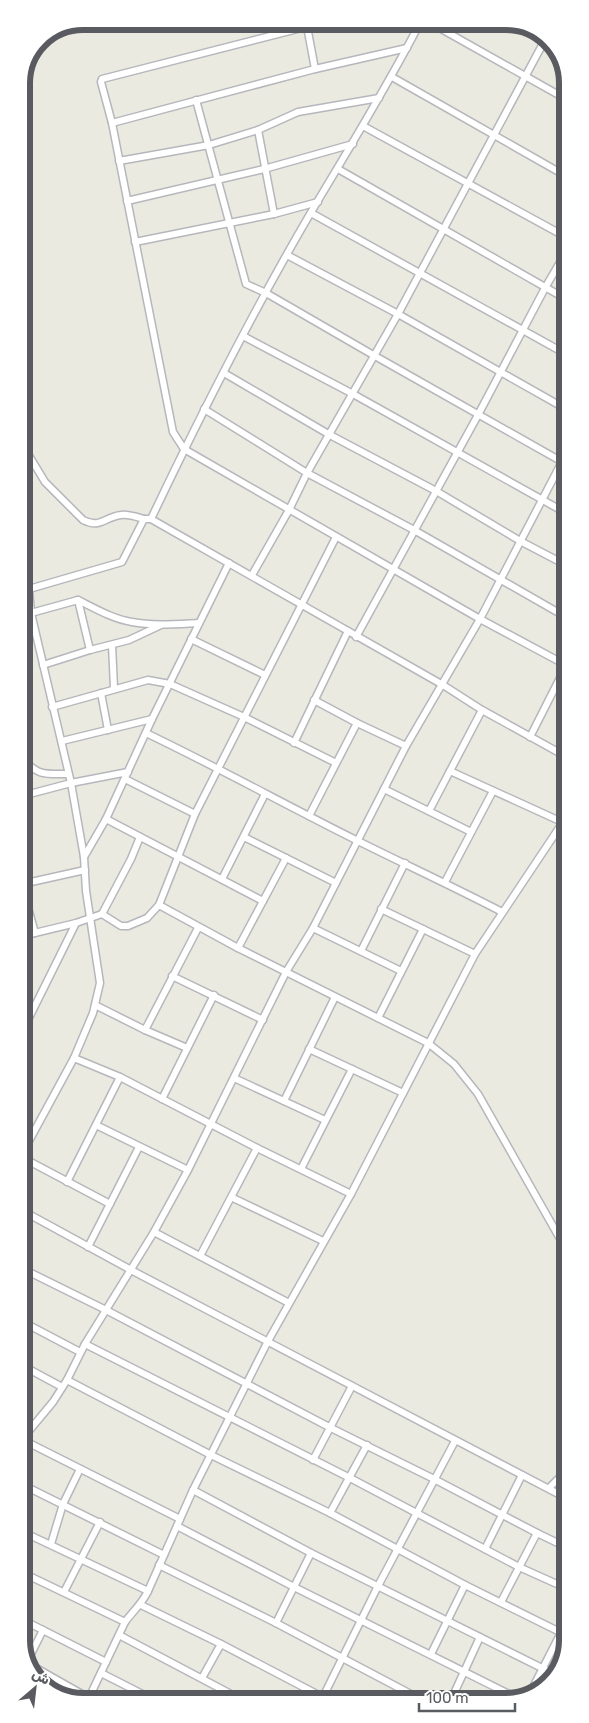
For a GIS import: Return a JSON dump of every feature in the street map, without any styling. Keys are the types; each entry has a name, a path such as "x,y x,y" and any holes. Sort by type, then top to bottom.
{"street":[{"path":"284,30 104,78 101,82 112,123 173,432 184,450 336,538 559,662"},
{"path":"308,30 315,69"},
{"path":"30,588 122,562 148,519 204,409 287,254 392,77 416,30"},
{"path":"443,30 559,95"},
{"path":"252,575 289,510 307,473 330,436 398,314 542,45"},
{"path":"112,123 315,69 407,48"},
{"path":"392,77 559,172"},
{"path":"119,161 209,144 258,130 298,112 379,98"},
{"path":"196,100 246,284 266,293 559,460"},
{"path":"363,126 559,233"},
{"path":"258,130 274,214"},
{"path":"127,201 264,169 353,144"},
{"path":"338,169 559,295"},
{"path":"135,242 274,214 318,202"},
{"path":"311,213 559,350"},
{"path":"287,254 559,405"},
{"path":"356,637 559,264"},
{"path":"243,336 353,394 559,509"},
{"path":"224,373 330,436 436,491 522,542 559,561"},
{"path":"204,409 307,473 414,530 559,613"},
{"path":"30,457 45,482 83,520 98,524 123,515 148,519 252,575 356,637 443,685 482,710 559,753"},
{"path":"30,1430 53,1402 67,1380 80,1352 154,1232 188,1170 286,972 313,928 406,746 480,619 559,472"},
{"path":"102,914 121,926 128,926 148,918 159,905 196,814 218,768 336,538"},
{"path":"84,857 106,819 152,719 229,563"},
{"path":"31,613 78,600 106,615 133,622 199,624"},
{"path":"78,600 90,650"},
{"path":"30,605 71,783 84,857 88,908 100,977 93,1013 74,1058 30,1139"},
{"path":"43,665 129,640 162,624"},
{"path":"294,743 348,631"},
{"path":"191,640 265,675"},
{"path":"112,645 114,688"},
{"path":"52,706 148,680 170,684 244,717 336,763"},
{"path":"530,737 559,680"},
{"path":"101,693 108,730"},
{"path":"314,700 406,746"},
{"path":"429,811 482,710"},
{"path":"62,741 152,719"},
{"path":"309,816 357,723"},
{"path":"146,733 502,912"},
{"path":"30,767 38,773 68,774"},
{"path":"30,794 71,783 128,772"},
{"path":"450,772 559,821"},
{"path":"125,779 196,814"},
{"path":"384,789 471,832"},
{"path":"445,882 493,791"},
{"path":"222,878 265,794"},
{"path":"106,819 263,901"},
{"path":"91,1693 125,1622 132,1612 141,1605 148,1591 193,1490 246,1383 289,1302 351,1194 475,954 559,826"},
{"path":"244,837 336,883"},
{"path":"30,934 76,923 102,914 140,838"},
{"path":"238,948 286,858"},
{"path":"360,951 404,863"},
{"path":"30,883 85,870"},
{"path":"159,905 198,928 428,1043 454,1064 478,1094 559,1238"},
{"path":"381,909 475,954"},
{"path":"30,915 35,933"},
{"path":"30,1014 76,923"},
{"path":"145,1030 198,928"},
{"path":"313,928 401,971"},
{"path":"378,1018 423,929"},
{"path":"172,976 263,1020"},
{"path":"162,1099 214,996"},
{"path":"284,1101 335,997"},
{"path":"94,1005 187,1048"},
{"path":"310,1049 403,1093"},
{"path":"74,1058 120,1077 351,1194"},
{"path":"301,1169 352,1068"},
{"path":"67,1182 120,1077"},
{"path":"234,1078 325,1120"},
{"path":"96,1125 188,1170"},
{"path":"88,1247 139,1147"},
{"path":"200,1256 258,1148"},
{"path":"30,1162 110,1204"},
{"path":"232,1198 323,1241"},
{"path":"30,1215 455,1441 559,1494"},
{"path":"154,1232 289,1302"},
{"path":"30,1272 559,1544"},
{"path":"30,1326 80,1352"},
{"path":"85,1344 559,1586"},
{"path":"30,1370 62,1387"},
{"path":"67,1380 559,1631"},
{"path":"313,1460 352,1386"},
{"path":"325,1693 378,1586 455,1441"},
{"path":"30,1443 180,1519"},
{"path":"330,1513 367,1445"},
{"path":"50,1544 63,1504 80,1469"},
{"path":"485,1549 522,1475"},
{"path":"549,1488 559,1478"},
{"path":"30,1489 164,1555"},
{"path":"193,1490 311,1553 548,1671"},
{"path":"64,1592 100,1522"},
{"path":"177,1526 294,1587 508,1693"},
{"path":"501,1602 537,1534"},
{"path":"30,1535 148,1591"},
{"path":"276,1623 311,1553"},
{"path":"160,1565 342,1657 401,1693"},
{"path":"30,1576 125,1622"},
{"path":"431,1654 465,1585"},
{"path":"141,1605 221,1644 311,1693"},
{"path":"30,1624 106,1662"},
{"path":"32,1654 43,1630"},
{"path":"535,1684 559,1634"},
{"path":"119,1635 228,1693"},
{"path":"453,1693 480,1638"},
{"path":"202,1678 221,1644"},
{"path":"101,1673 140,1693"},
{"path":"60,1683 76,1692"}]}
